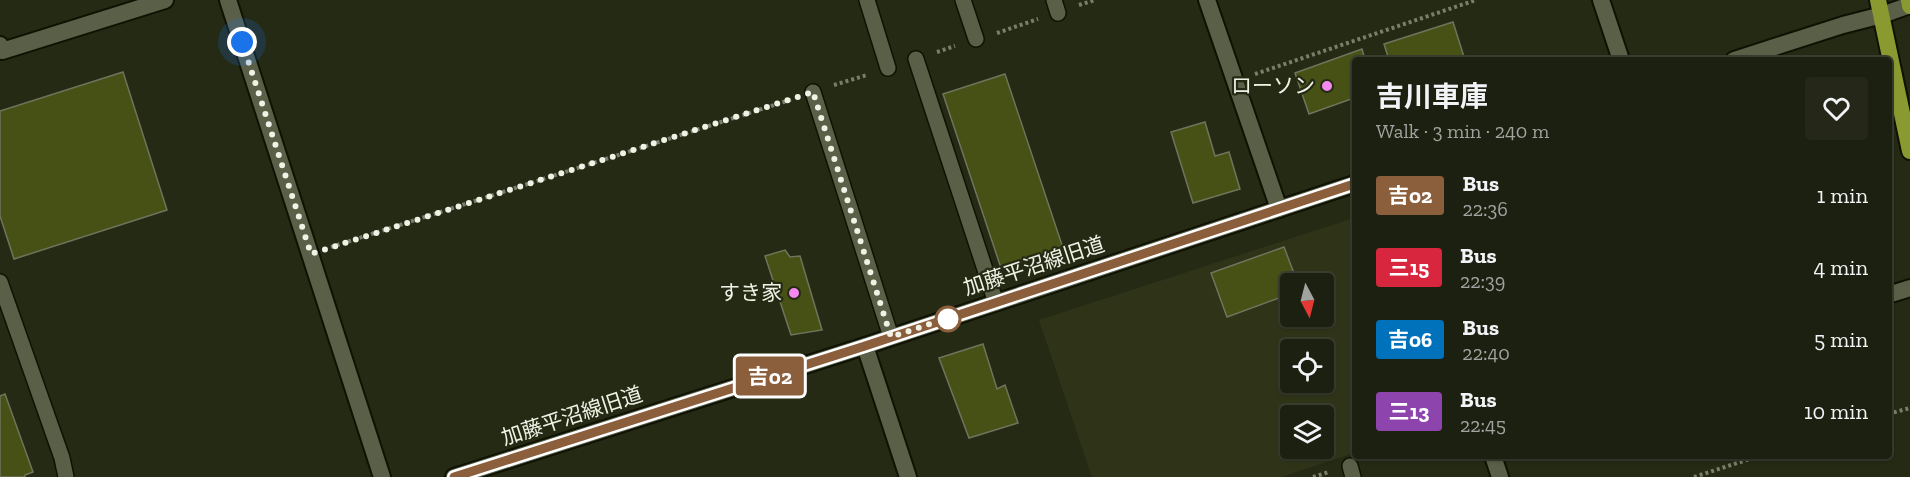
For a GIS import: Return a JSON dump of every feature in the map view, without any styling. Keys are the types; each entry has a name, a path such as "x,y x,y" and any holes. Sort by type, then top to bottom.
{"main road":[{"path":"1909,0 1910,5"},
{"path":"1880,8 1890,57"},
{"path":"1892,65 1910,151"}],"street":[{"path":"0,45 2,51 165,0"},
{"path":"228,0 382,477"},
{"path":"1207,0 1279,209"},
{"path":"1601,0 1620,57"},
{"path":"1743,57 1843,25 1880,8 1910,5"},
{"name":"加藤平沼線旧道","path":"454,477 865,346 1352,185"},
{"path":"1892,294 1910,288"},
{"path":"865,346 908,477"},
{"path":"1494,459 1500,477"}],"lane":[{"path":"867,0 888,68"},
{"path":"963,0 976,39"},
{"path":"916,59 996,303"},
{"path":"813,92 891,337"},
{"path":"0,282 58,447 66,477"}],"path":[{"path":"916,59 976,39 1056,6 1095,0"},
{"path":"1234,81 1476,0"},
{"path":"311,254 888,68"},
{"path":"1892,413 1910,408"},
{"path":"1694,477 1750,459"}],"shaded area":[{"path":"1352,219 1352,454 1281,477 1092,477 1039,320"}],"building":[{"path":"1453,22 1464,57 1388,57 1384,44"},
{"name":"ローソン","path":"1362,49 1364,57 1352,57 1352,99 1309,114 1295,73"},
{"path":"123,72 167,210 14,259 0,216 0,111"},
{"path":"1005,74 1063,248 1001,268 943,94"},
{"path":"1205,122 1215,156 1229,152 1240,189 1193,203 1171,132"},
{"path":"1284,247 1294,273 1280,273 1280,298 1227,317 1211,273"},
{"name":"すき家","path":"785,250 790,257 800,256 822,330 791,335 765,256"},
{"path":"983,344 997,389 1005,385 1018,423 969,438 939,358"},
{"path":"5,394 33,472 25,477 0,477 0,396"}],"bus line":[{"name":"吉02","path":"454,477 865,346 1352,185"}],"place":[{"name":"ローソン","path":"1327,86"},
{"name":"すき家","path":"794,293"}],"route":[{"path":"242,42 311,254 813,92 891,337 954,316 948,319"}]}
